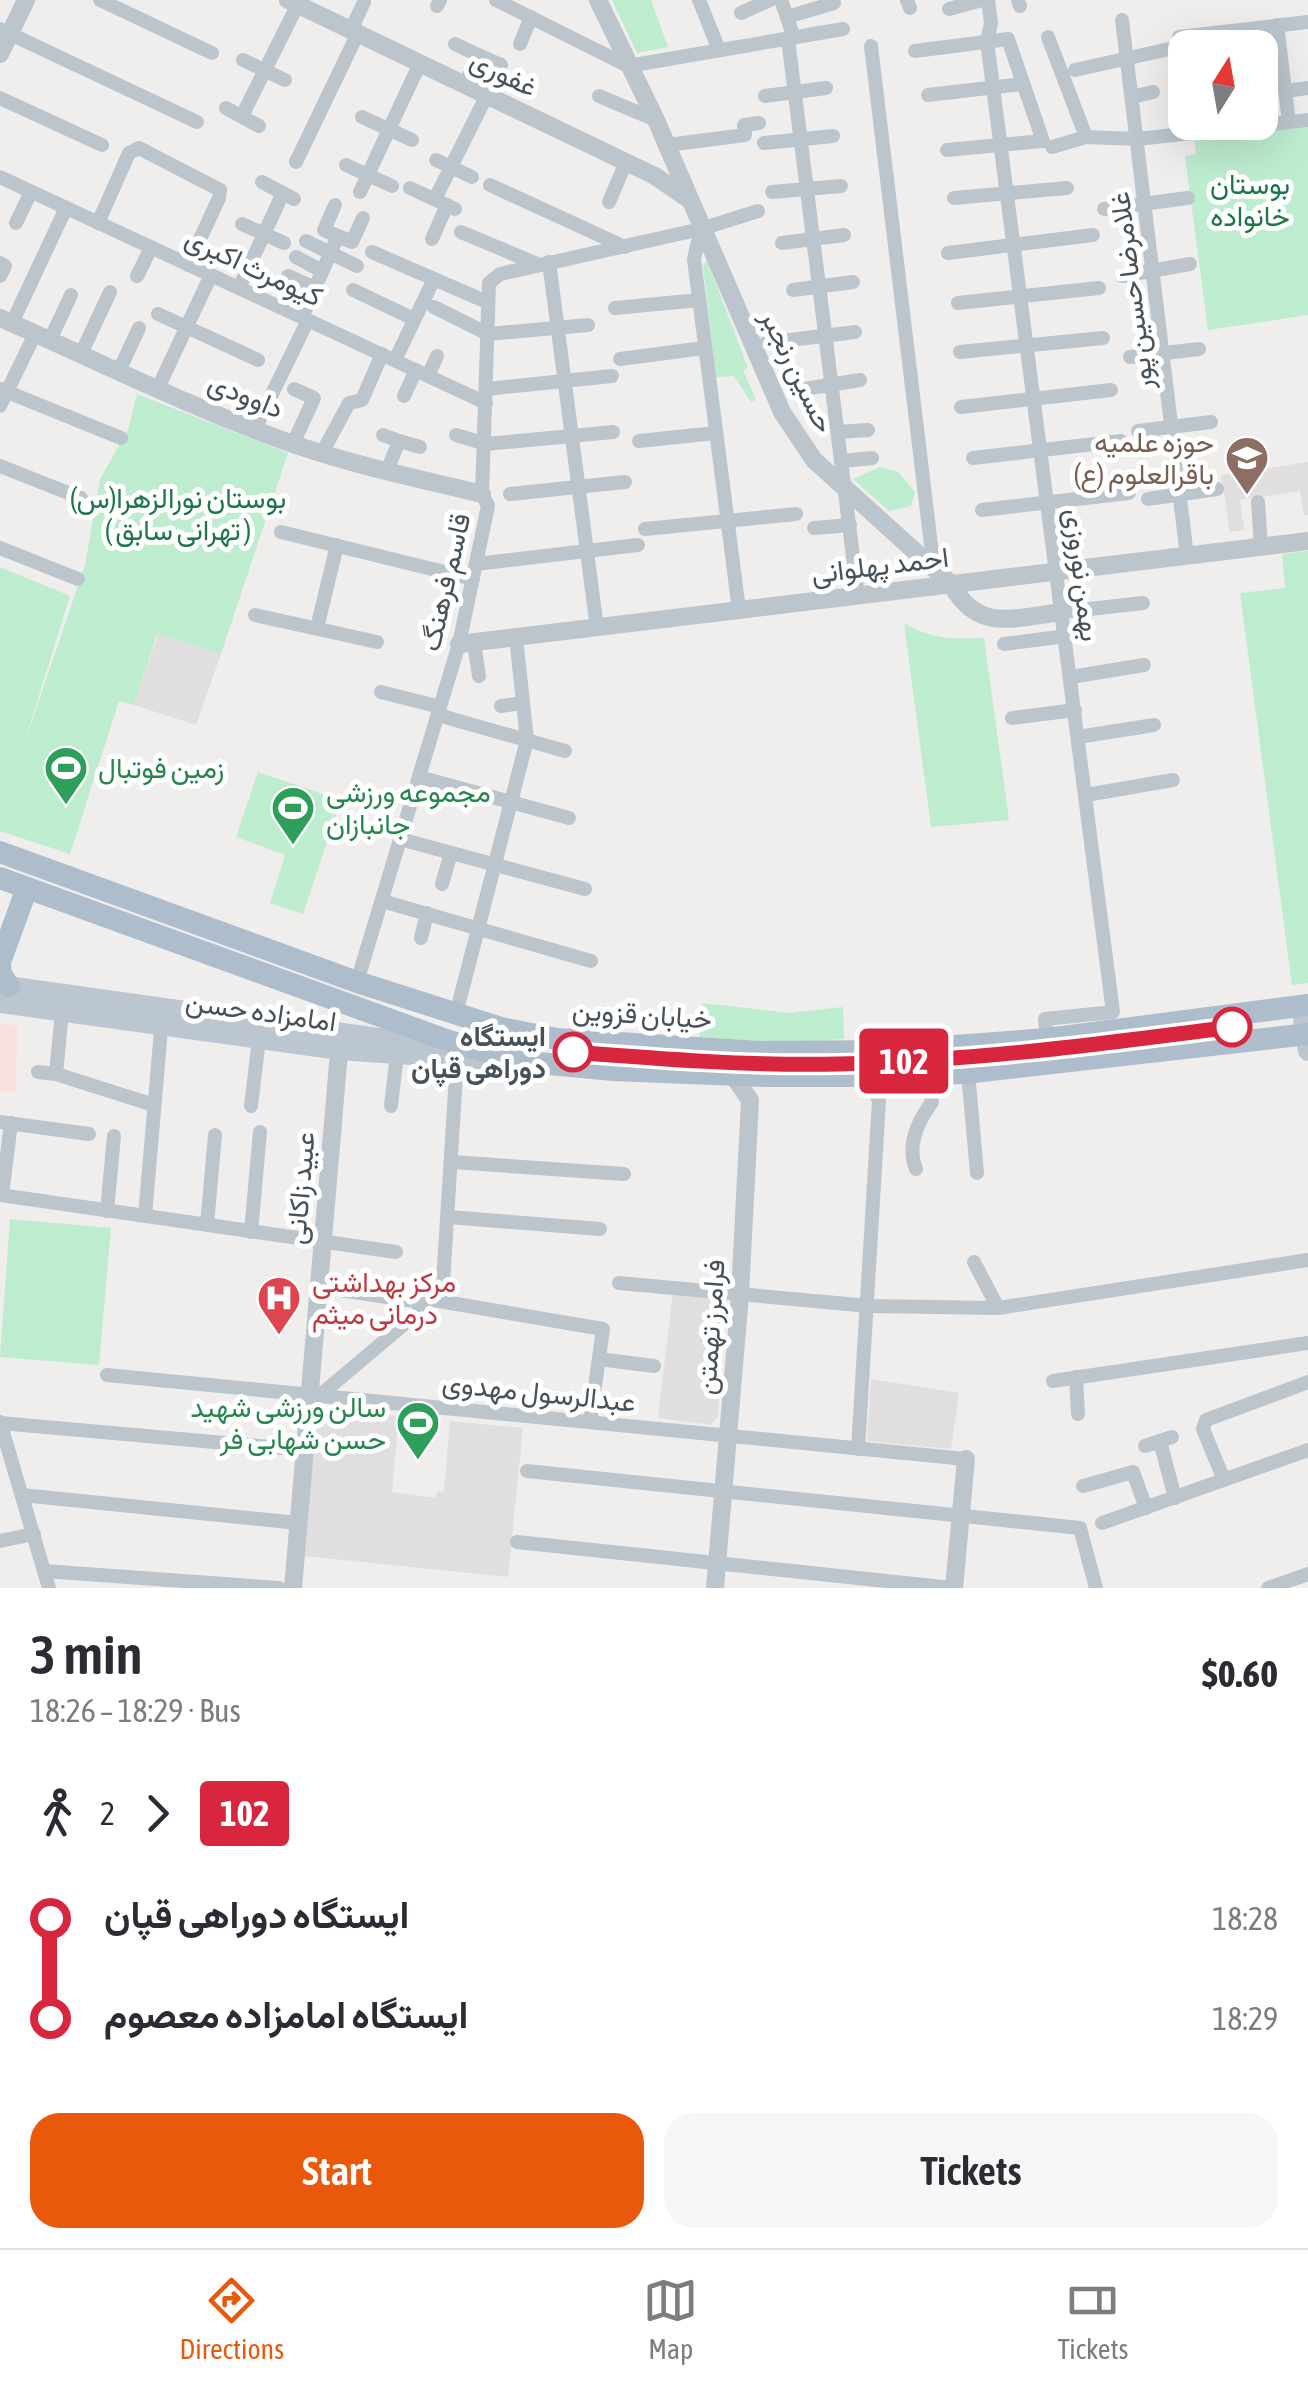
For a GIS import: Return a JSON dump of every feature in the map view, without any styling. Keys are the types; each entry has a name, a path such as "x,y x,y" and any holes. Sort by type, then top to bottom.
{"main road":[{"name":"خیابان قزوین","path":"0,852 357,982 501,1028 557,1039 760,1052 871,1052 1047,1039 1305,1005"},
{"name":"خیابان قزوین","path":"0,878 453,1050 517,1061 732,1074 868,1076 968,1073 1307,1040"},
{"path":"2,980 28,888"},
{"path":"0,891 4,908 0,925"},
{"name":"امامزاده حسن","path":"2,980 62,1011 162,1016 340,1041 396,1054 453,1050"},
{"name":"امامزاده حسن","path":"2,980 259,1039 416,1042 453,1050"},
{"path":"1305,1005 1307,1040"},
{"path":"453,1050 456,1014"}],"street":[{"path":"0,54 5,31 26,0"},
{"path":"100,0 212,53"},
{"path":"496,0 628,66 843,30"},
{"name":"حسین رنجبر","path":"598,0 656,120 790,428 814,460 945,578 967,608 985,617 1143,603"},
{"path":"699,0 719,50"},
{"path":"741,13 770,0"},
{"path":"780,0 791,38 858,596"},
{"path":"949,9 985,0"},
{"name":"بهمن نوروزی","path":"985,0 991,24 987,41 1113,1012 1045,1020 1047,1039"},
{"path":"242,116 293,2"},
{"name":"غفوری","path":"293,2 626,162 674,187 691,202"},
{"path":"296,162 364,2"},
{"path":"787,17 834,3"},
{"path":"520,44 531,17"},
{"name":"غلامرضا حسین پور","path":"1122,20 1187,556"},
{"path":"1256,30 1308,22"},
{"path":"1278,25 1289,122"},
{"path":"5,31 198,122"},
{"path":"1048,37 1086,137"},
{"path":"915,51 1008,38 1022,84 1048,144"},
{"path":"456,44 501,65"},
{"path":"872,46 931,545 945,578"},
{"path":"1075,70 1168,49"},
{"path":"464,84 478,54"},
{"path":"243,60 285,80"},
{"path":"360,192 420,63"},
{"path":"928,95 1022,84"},
{"path":"1278,86 1308,88"},
{"path":"765,96 826,88"},
{"path":"1132,96 1153,92"},
{"path":"432,239 446,204 450,168 487,95"},
{"path":"599,96 656,120"},
{"path":"0,98 102,145"},
{"path":"226,108 259,126"},
{"path":"362,117 412,140"},
{"path":"1278,122 1308,120"},
{"path":"667,145 744,135 744,125 759,123"},
{"path":"948,150 1168,133"},
{"path":"764,142 832,136"},
{"path":"98,223 129,153 138,148 220,190 188,264"},
{"path":"436,160 472,177"},
{"path":"609,202 626,162"},
{"path":"346,165 392,186"},
{"name":"کیومرث اکبری","path":"0,178 422,373 486,396"},
{"path":"239,288 264,234 289,196 262,182"},
{"path":"490,185 625,247"},
{"path":"772,192 841,186"},
{"path":"410,188 446,204"},
{"path":"954,198 1067,188"},
{"path":"16,223 30,192"},
{"path":"1104,209 1188,198"},
{"path":"336,206 324,230 352,242 363,218"},
{"path":"6,321 66,208"},
{"path":"372,252 487,302 491,279 543,263 701,229 758,211"},
{"path":"242,224 284,243"},
{"path":"701,229 694,259 739,610"},
{"path":"461,232 543,263"},
{"path":"782,244 844,235"},
{"path":"256,429 338,236"},
{"path":"948,252 1093,236"},
{"path":"306,241 358,266"},
{"path":"137,276 152,248"},
{"path":"296,258 332,291"},
{"path":"0,263 6,266 0,276"},
{"path":"543,263 558,327 596,628"},
{"path":"1122,276 1190,264"},
{"path":"158,388 211,275"},
{"path":"288,276 318,281"},
{"path":"322,454 349,403 362,400 414,319 431,278"},
{"path":"793,290 853,282"},
{"path":"958,303 1099,288"},
{"path":"354,290 414,319"},
{"path":"81,354 110,292"},
{"path":"72,295 2,396 121,438"},
{"path":"616,308 699,300"},
{"name":"قاسم فرهنگ","path":"357,982 439,711 466,643 474,571 488,506 482,494 487,302"},
{"path":"434,307 488,334 588,325"},
{"path":"158,314 258,360"},
{"name":"داوودی","path":"6,321 293,444 387,472 482,494"},
{"path":"118,371 139,328"},
{"path":"766,343 855,332"},
{"path":"960,352 1103,338"},
{"path":"620,359 704,348"},
{"path":"1130,357 1200,349"},
{"path":"404,396 437,356"},
{"path":"486,396 612,376"},
{"path":"798,390 860,380"},
{"path":"293,444 321,401 294,389"},
{"path":"961,407 1111,390"},
{"path":"1138,431 1211,422"},
{"path":"838,432 868,430"},
{"path":"456,435 486,444 613,432"},
{"path":"639,441 716,433"},
{"path":"383,435 420,447"},
{"path":"387,472 400,441"},
{"path":"973,458 1121,441"},
{"path":"842,461 872,458"},
{"path":"0,466 82,498"},
{"path":"510,494 625,482"},
{"path":"1148,499 1217,489"},
{"path":"982,510 1128,493"},
{"path":"1258,502 1261,547"},
{"path":"646,529 796,514"},
{"path":"814,528 850,526"},
{"path":"282,532 474,571 638,544"},
{"name":"احمد پهلوانی","path":"466,643 858,596 945,578 1058,572 1308,541"},
{"path":"317,628 337,546"},
{"path":"0,548 78,579"},
{"path":"255,615 377,642"},
{"path":"1004,644 1066,636"},
{"path":"456,1014 527,740 516,637"},
{"path":"466,643 479,676"},
{"path":"1071,678 1144,666"},
{"path":"381,692 564,751"},
{"path":"501,706 523,702"},
{"path":"1012,718 1075,710"},
{"path":"1078,737 1154,725"},
{"path":"419,777 568,818"},
{"path":"1086,795 1173,780"},
{"path":"400,839 585,889"},
{"path":"442,884 452,853"},
{"path":"382,901 591,961"},
{"path":"421,938 427,913"},
{"path":"56,1074 62,1011"},
{"path":"146,1216 162,1016"},
{"path":"251,1106 259,1039"},
{"name":"عبید زاکانی","path":"293,1588 314,1395 340,1041"},
{"path":"314,1395 433,1300 442,1282 452,1162 453,1050"},
{"path":"391,1106 396,1054"},
{"path":"38,1072 56,1074 154,1105"},
{"path":"968,1073 977,1173"},
{"name":"فرامرز تهمتن","path":"715,1588 730,1436 750,1100 732,1074"},
{"path":"916,1169 913,1146 918,1120 932,1102 928,1074"},
{"path":"858,1448 879,1100 868,1076"},
{"path":"89,1134 5,1122 1,1195 396,1252"},
{"path":"251,1232 260,1132"},
{"path":"206,1225 215,1135"},
{"path":"106,1210 114,1136"},
{"path":"452,1162 624,1174"},
{"path":"448,1217 600,1229"},
{"path":"619,1284 869,1306 998,1308 1308,1260"},
{"path":"974,1262 998,1308"},
{"path":"319,1288 433,1300 603,1330 590,1422"},
{"path":"1053,1381 1308,1343"},
{"path":"599,1359 654,1366"},
{"name":"عبدالرسول مهدوی","path":"107,1375 966,1459"},
{"path":"1076,1378 1078,1414"},
{"path":"1224,1480 1203,1429 1206,1420 1308,1382"},
{"path":"50,1588 22,1495 6,1463 0,1422 305,1450"},
{"path":"1159,1441 1175,1498"},
{"path":"1102,1523 1308,1450"},
{"path":"517,1542 953,1588 966,1459"},
{"path":"526,1471 1080,1528 1096,1588"},
{"path":"1082,1486 1133,1472 1146,1508"},
{"path":"22,1495 298,1523"},
{"path":"0,1542 34,1534"},
{"path":"44,1571 279,1588"},
{"path":"1268,1588 1308,1574"}],"shaded area":[{"name":"حوزه علمیه باقرالعلوم (ع)","path":"1308,462 1308,515 1304,516 1300,491 1240,500 1244,530 1230,532 1221,475"},
{"path":"158,634 221,654 196,725 134,705"},
{"path":"0,1024 17,1025 16,1092 0,1091"},
{"path":"673,1291 728,1298 718,1416 711,1425 658,1418"},
{"path":"871,1379 959,1393 951,1449 867,1441"},
{"path":"324,1408 399,1416 392,1492 436,1498 437,1491 444,1492 450,1421 523,1428 508,1577 304,1556 317,1414"}],"green space":[{"path":"612,0 651,0 668,47 637,53"},
{"name":"بوستان خانواده","path":"1308,127 1308,315 1208,330 1185,156 1196,154 1194,140 1278,140 1278,130"},
{"path":"707,260 748,368 743,370 756,400 751,402 734,376 716,377 703,266"},
{"name":"بوستان نورالزهرا(س) ( تهرانی سابق )","path":"137,394 288,453 221,654 157,634 134,705 119,701 70,854 0,831 0,567 70,596 22,750 85,565 100,479 128,430"},
{"path":"880,467 898,472 915,492 911,506 889,511 853,479"},
{"path":"1308,551 1308,983 1292,985 1240,593 1285,588 1282,554"},
{"path":"904,623 943,637 984,638 1009,820 931,827"},
{"name":"مجموعه ورزشی جانبازان","path":"258,772 341,800 303,914 270,903 285,855 236,837"},
{"path":"702,1003 790,1013 843,1007 844,1039 791,1043 699,1037"},
{"path":"10,1219 111,1228 99,1365 0,1357"}],"bus line":[{"name":"102","path":"573,1052 768,1064 838,1064 977,1058 1232,1027"}],"place":[{"name":"حوزه علمیه باقرالعلوم (ع)","path":"1247,496"},
{"name":"زمین فوتبال","path":"66,806"},
{"name":"مجموعه ورزشی جانبازان","path":"293,846"},
{"name":"ایستگاه دوراهی قپان","path":"573,1052"},
{"name":"مرکز بهداشتی درمانی میثم","path":"279,1336"},
{"name":"سالن ورزشی شهید حسن شهابی فر","path":"418,1461"}]}
